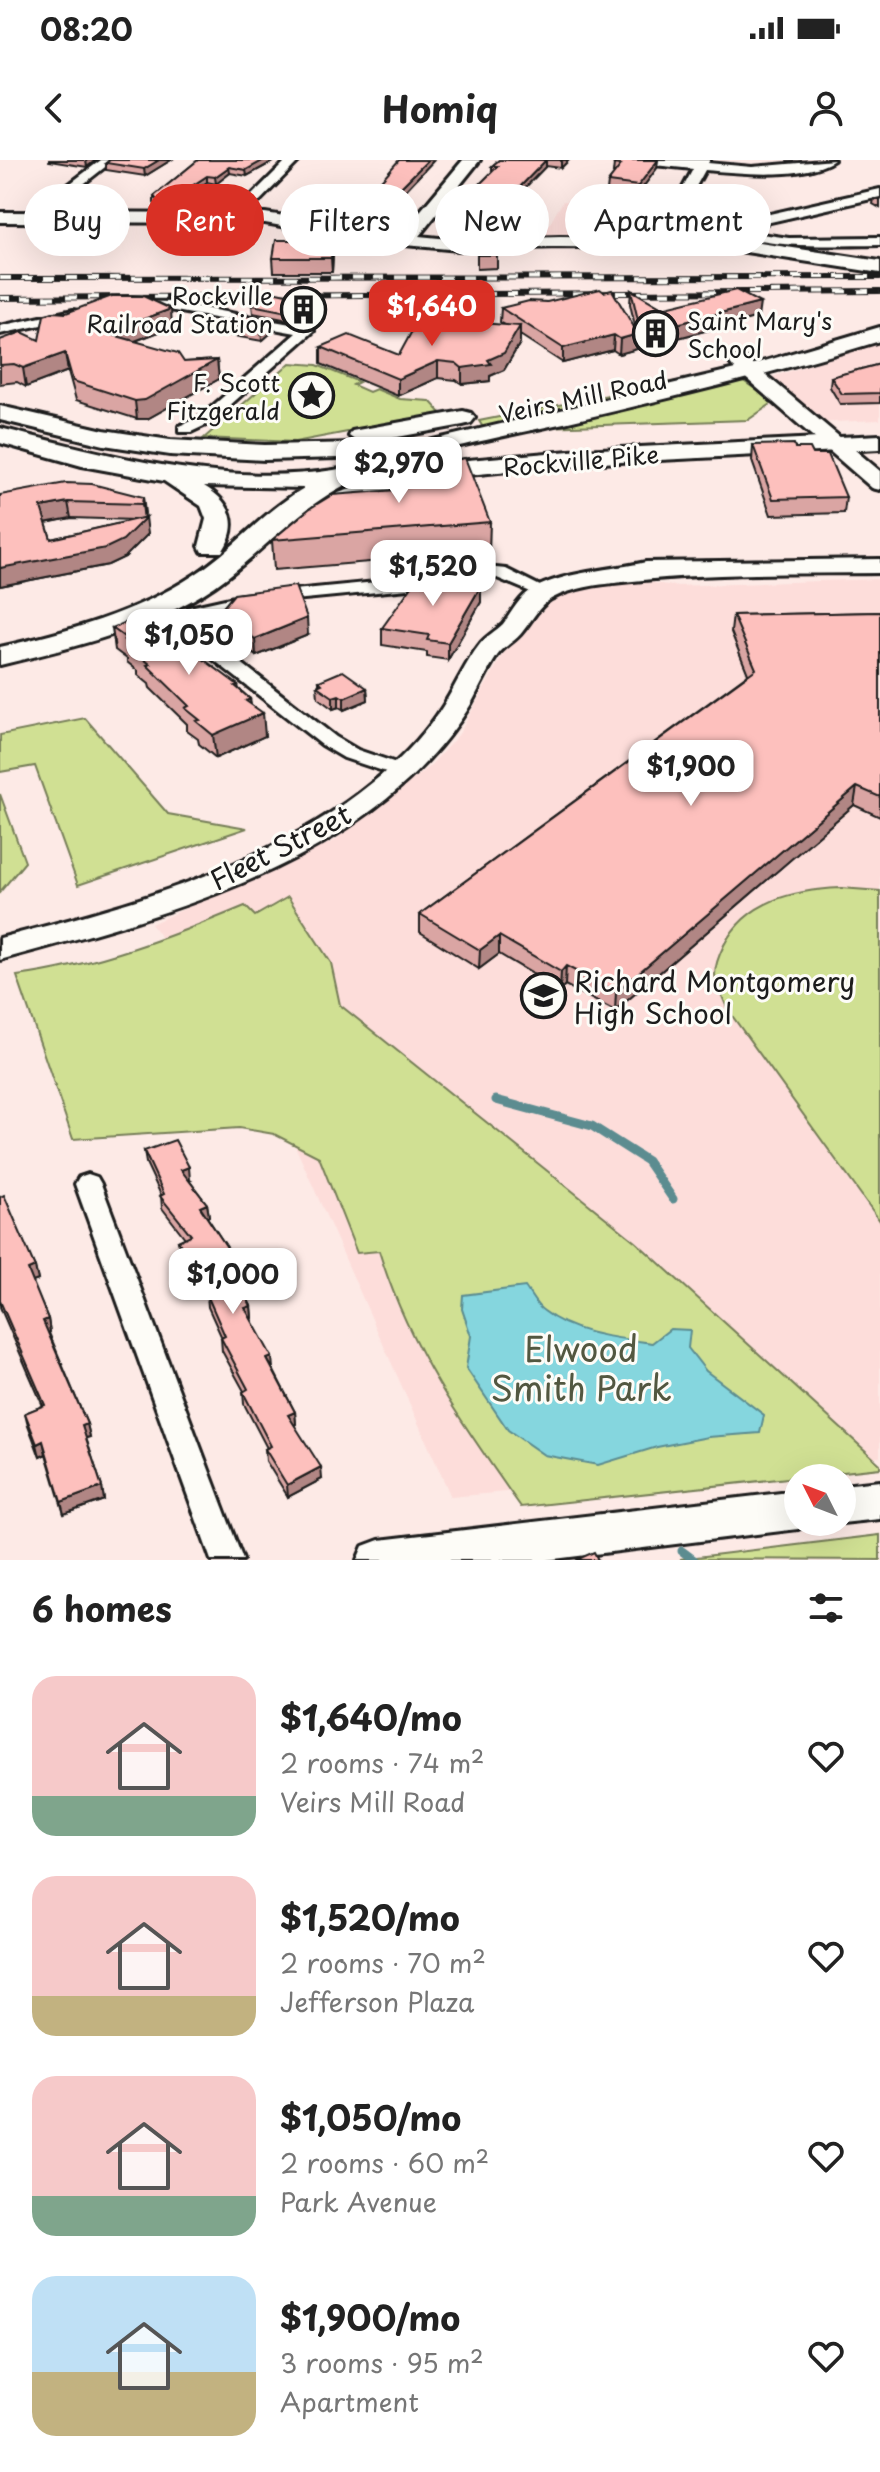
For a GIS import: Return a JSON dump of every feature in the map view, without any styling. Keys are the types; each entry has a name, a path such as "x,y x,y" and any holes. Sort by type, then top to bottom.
{"main road":[{"path":"771,242 880,253"},
{"path":"771,246 880,267"},
{"name":"Veirs Mill Road","path":"0,656 73,639 135,616 204,581 343,469 462,422 747,368 880,319"},
{"name":"Veirs Mill Road","path":"376,457 428,447 880,334"},
{"path":"282,453 526,408"},
{"path":"0,413 140,444 282,453 450,459 549,445"},
{"name":"Rockville Pike","path":"0,432 53,452 168,476 300,481 343,469 470,469 827,437 880,426"},
{"path":"0,432 159,459 302,464 343,469 428,447"},
{"name":"Rockville Pike","path":"428,447 827,437 880,442"},
{"path":"0,641 120,606 184,569 300,481 376,457"},
{"path":"204,581 322,509 385,489 470,469"},
{"path":"168,476 197,489 213,502 219,519 212,546"}],"street":[{"path":"77,184 108,160"},
{"path":"264,190 294,160"},
{"path":"419,224 472,160"},
{"path":"644,160 770,170 828,160"},
{"path":"691,184 702,163"},
{"path":"771,224 880,193"},
{"path":"0,217 24,217"},
{"path":"771,240 795,243 880,241"},
{"path":"419,241 459,245 565,243"},
{"path":"122,306 170,306 307,331 205,420 185,429"},
{"path":"0,330 86,311"},
{"path":"747,368 880,483"},
{"path":"73,639 243,600 439,581 476,571 486,580 532,593 580,581 663,570 880,566"},
{"name":"Fleet Street","path":"0,949 65,932 183,894 299,843 361,805 401,771 450,715 492,645 509,632 532,593"},
{"path":"171,617 325,738 351,754 401,771"},
{"path":"88,1184 227,1560"},
{"path":"856,1503 880,1500"},
{"path":"379,1560 784,1512"}],"shaded area":[{"path":"565,201 565,237 549,237 549,225"},
{"path":"880,342 880,420 811,423 763,380"},
{"name":"Richard Montgomery High School","path":"880,579 880,1457 451,1497 261,1069 151,924 334,841 430,766 459,734 525,614 543,600 577,586 620,581 675,586"}],"green space":[{"path":"290,363 317,365 359,382 353,385 369,392 376,389 400,399 430,401 442,414 295,442 204,438"},
{"path":"707,375 739,378 774,402 748,420 484,429 479,421"},
{"path":"85,718 168,814 247,828 78,885 35,766 0,772 0,735"},
{"path":"0,794 25,862 0,892"},
{"path":"841,888 880,891 880,1221 728,1010 715,975 724,945 745,917 789,895"},
{"name":"Elwood Smith Park","path":"288,897 331,963 340,1005 636,1242 880,1464 880,1468 856,1471 856,1464 784,1464 784,1478 521,1507 458,1416 422,1353 391,1287 379,1251 357,1253 319,1157 274,1134 239,1128 73,1139 17,976 104,957 162,939 245,906 255,916"},
{"path":"880,1535 880,1560 680,1559"}],"water":[{"path":"525,1287 538,1306 556,1319 596,1334 652,1343 670,1329 690,1330 688,1348 706,1371 764,1415 760,1433 708,1437 657,1447 598,1465 544,1455 508,1430 466,1368 471,1336 462,1309 463,1295"}],"building":[{"path":"110,160 159,160 144,169 106,163"},
{"path":"198,160 264,160 246,170 229,167 215,177 207,176 195,184 169,184"},
{"path":"399,160 428,160 404,184 378,184"},
{"path":"499,160 546,160 523,184 480,184 498,166 492,166"},
{"path":"617,160 658,160 640,184 608,182 621,165 614,164"},
{"path":"276,240 280,240 280,256 331,256 331,258 273,258"},
{"path":"600,289 604,292 612,290 638,334 620,339 614,335 563,348 501,308 529,301 547,302"},
{"path":"631,290 662,308 736,290 760,303 641,333"},
{"path":"272,291 305,298 287,312 252,305"},
{"path":"112,296 143,296 171,309 106,333 178,353 184,362 217,360 145,400 135,401 73,381 65,353 23,368 14,364 0,365 0,340 22,332 39,340 44,315 66,313"},
{"path":"236,314 273,321 261,331 221,324"},
{"path":"455,321 520,326 504,353 488,360 491,364 462,368 456,363 438,361 398,379 321,347 349,335 399,355 412,331"},
{"path":"880,364 880,393 842,394 831,377"},
{"path":"794,444 795,448 810,448 813,454 828,454 846,497 773,499 753,445"},
{"path":"465,458 490,522 272,540 309,509 332,495 395,490 390,473"},
{"path":"66,483 92,484 143,497 142,504 68,502 41,507 51,539 146,517 123,540 106,548 0,568 0,495"},
{"path":"419,576 481,586 448,643 427,640 429,635 382,628"},
{"path":"295,586 307,618 255,639 219,612 234,594"},
{"path":"880,612 880,797 857,787 616,992 566,966 561,972 499,936 480,950 420,914 756,669 733,615"},
{"path":"144,615 238,685 235,686 250,699 246,701 263,713 213,735 196,721 200,720 185,708 189,706 124,640 127,639 112,628"},
{"path":"343,671 367,688 344,698 339,695 333,697 317,686 322,684 319,681"},
{"path":"175,1140 189,1167 181,1170 207,1204 200,1207 232,1255 227,1257 251,1306 245,1308 272,1357 267,1359 295,1412 288,1415 321,1467 287,1485 265,1449 271,1446 243,1392 248,1389 221,1338 225,1336 207,1295 212,1293 178,1241 191,1235 160,1196 164,1194 144,1151"},
{"path":"4,1195 35,1267 28,1270 48,1319 43,1321 87,1424 82,1426 102,1487 61,1502 43,1441 37,1444 25,1413 45,1405 0,1301 0,1197"},
{"path":"594,1552 598,1560 576,1560"}],"waterway":[{"path":"496,1100 592,1126 647,1161 673,1199"},
{"path":"682,1551 694,1560"}],"railway":[{"path":"0,278 880,277"},
{"path":"0,298 880,291"}],"place":[{"name":"Rockville Railroad Station","path":"304,309"},
{"name":"Saint Mary's School","path":"656,334"},
{"name":"F. Scott Fitzgerald","path":"311,396"},
{"name":"Richard Montgomery High School","path":"543,996"}]}
